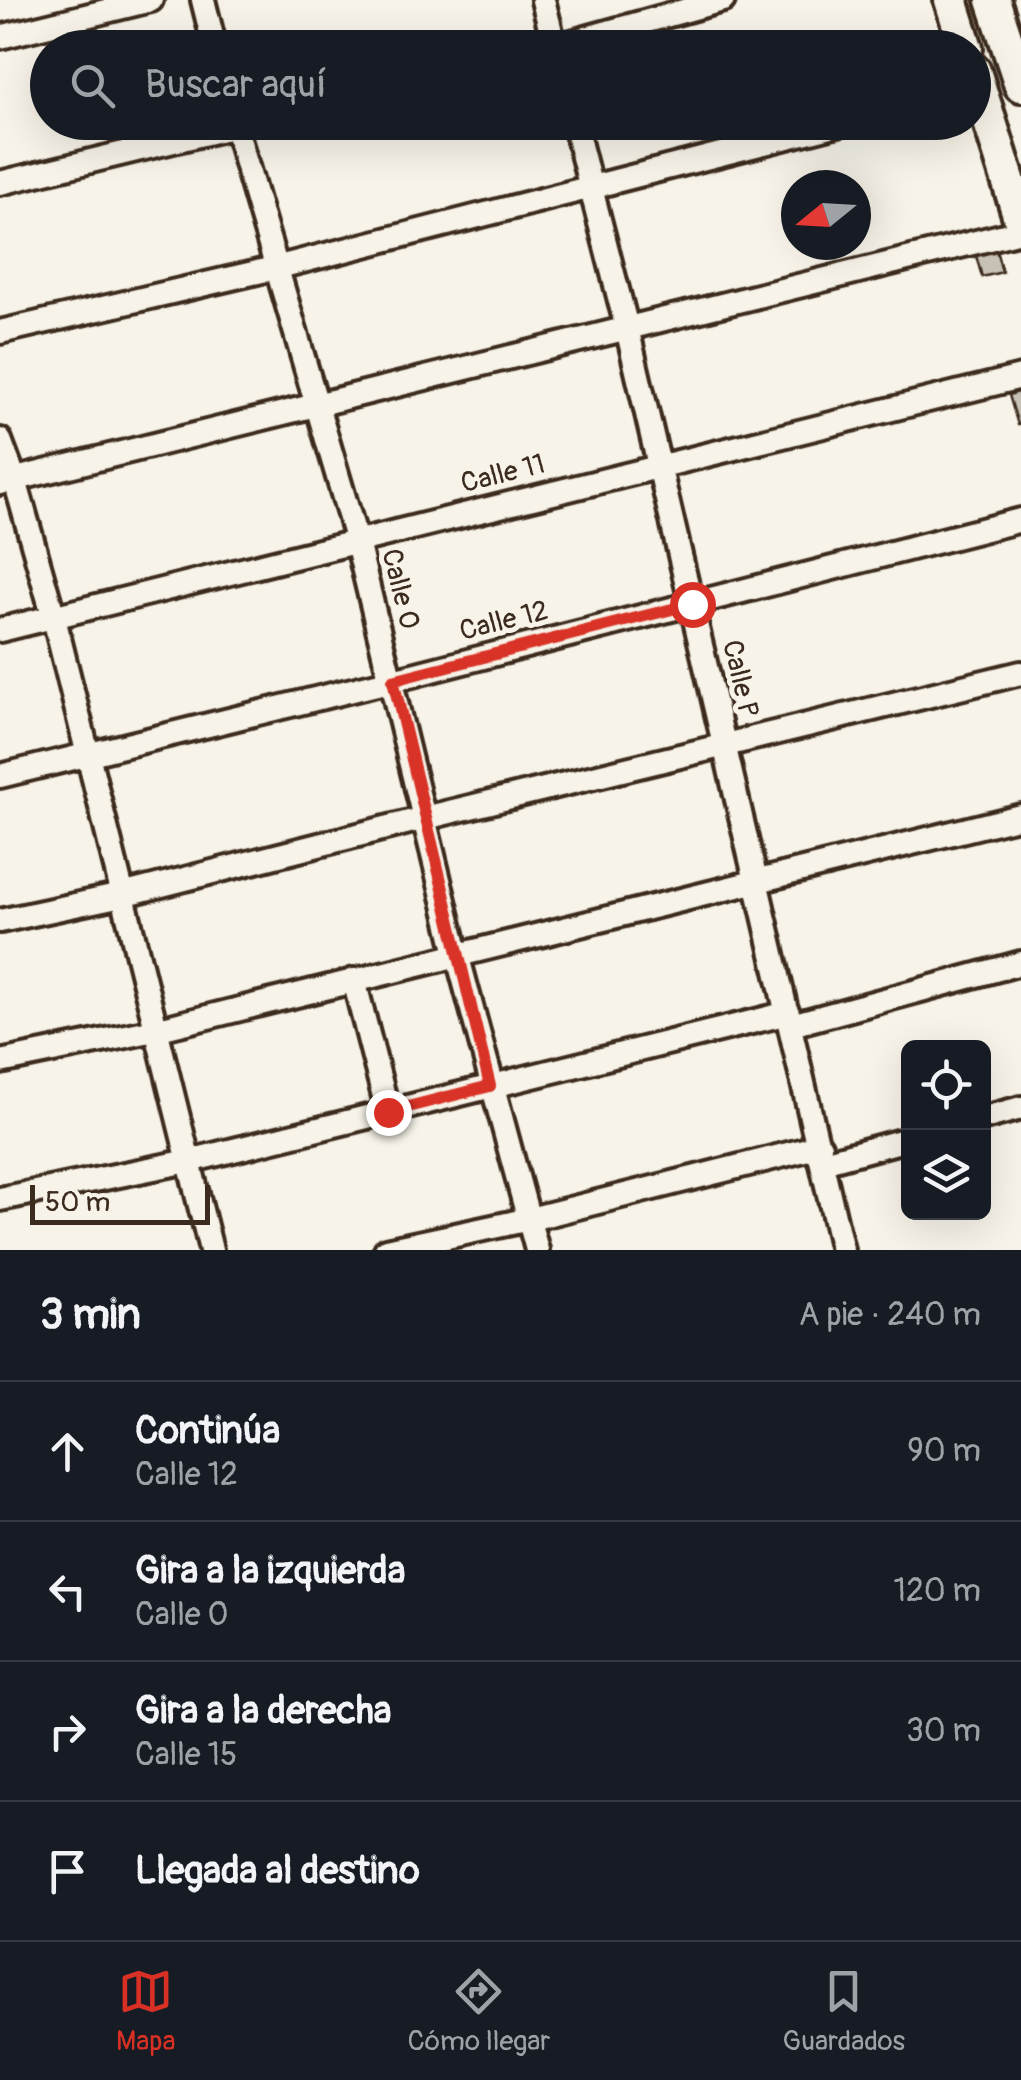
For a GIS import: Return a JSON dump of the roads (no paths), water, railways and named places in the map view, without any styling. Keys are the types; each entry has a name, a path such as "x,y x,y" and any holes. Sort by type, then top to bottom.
{"street":[{"path":"0,37 150,0"},
{"path":"203,0 210,30"},
{"path":"543,0 549,30"},
{"path":"614,30 723,0"},
{"path":"951,0 960,30"},
{"path":"994,0 1021,85"},
{"path":"991,131 1021,222"},
{"path":"0,183 176,140"},
{"name":"Calle O","path":"245,140 357,542 490,1086 537,1250"},
{"name":"Calle P","path":"578,140 660,466 842,1250"},
{"path":"0,332 279,267 776,140"},
{"path":"8,482 1021,231"},
{"name":"Calle 11","path":"0,630 1021,377"},
{"path":"0,440 8,482 54,618 211,1250"},
{"name":"Calle 12","path":"0,776 1021,520"},
{"path":"0,922 122,896 1021,672"},
{"path":"0,1062 156,1030 1021,816"},
{"path":"0,1199 189,1161 490,1086 1021,963"},
{"path":"354,980 388,1112"},
{"path":"991,1116 1021,1108"},
{"path":"386,1250 821,1154 901,1140"}]}
